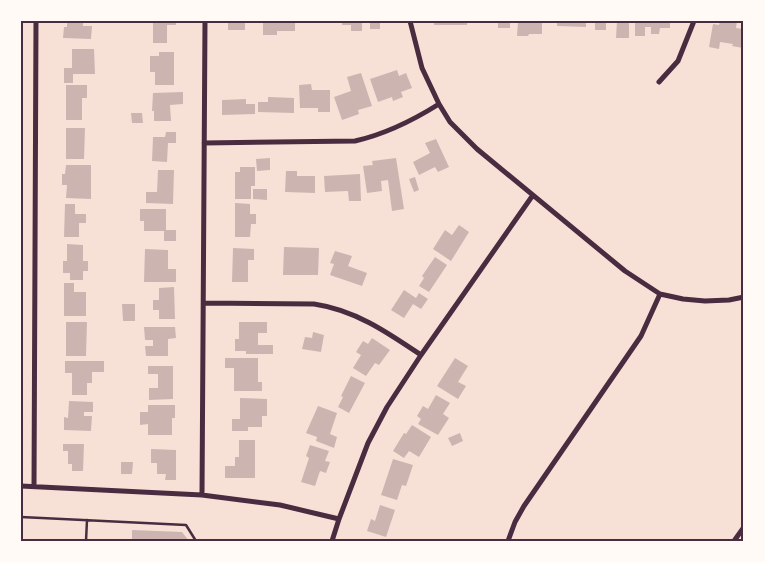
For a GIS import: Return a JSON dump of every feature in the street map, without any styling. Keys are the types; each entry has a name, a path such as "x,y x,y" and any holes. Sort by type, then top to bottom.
{"street":[{"path":"34,486 36,21"},
{"path":"202,495 205,21"},
{"path":"410,21 422,68 450,122 460,134 533,195 632,276 660,294 705,301 744,297"},
{"path":"659,82 678,61 694,21"},
{"path":"204,143 355,141 376,136 395,128 439,104"},
{"path":"332,541 376,426 421,354 533,195"},
{"path":"508,541 515,522 524,506 641,336 660,294"},
{"path":"204,303 314,304 328,306 369,321 421,354"},
{"path":"21,486 202,495 280,505 339,519"},
{"path":"734,541 744,527"}],"lane":[{"path":"21,517 186,525 196,541"},
{"path":"86,541 87,520"}],"building":[{"path":"67,21 83,21 83,26 92,26 91,39 63,38 64,27 67,27"},
{"path":"153,21 176,21 176,25 167,25 167,43 153,43"},
{"path":"228,21 245,21 245,30 228,30"},
{"path":"263,21 295,21 295,31 277,31 277,35 263,35"},
{"path":"342,21 362,21 362,31 351,31 351,25 342,25"},
{"path":"370,21 380,21 380,29 370,29"},
{"path":"434,21 467,21 467,25 434,25"},
{"path":"498,21 510,21 510,28 498,28"},
{"path":"518,21 542,21 542,34 517,36"},
{"path":"557,21 586,21 586,27 557,26"},
{"path":"595,21 606,21 606,30 595,30"},
{"path":"617,21 629,21 629,38 616,38"},
{"path":"635,21 670,21 670,28 660,28 659,34 651,34 651,27 645,27 645,36 635,36"},
{"path":"720,21 737,21 736,28 744,29 743,48 720,42 719,49 709,47 713,24 719,25"},
{"path":"72,49 94,49 95,74 73,74 73,83 64,83 64,68 72,68"},
{"path":"159,52 174,52 174,85 155,85 155,72 150,72 150,56 159,56"},
{"path":"397,70 399,76 406,73 412,88 401,92 403,97 393,101 392,97 378,102 370,79"},
{"path":"361,73 372,106 358,110 359,114 342,120 334,97 351,91 347,77"},
{"path":"311,84 312,90 330,90 330,112 318,112 318,108 300,108 299,85"},
{"path":"66,85 87,85 87,98 82,98 82,120 66,120"},
{"path":"183,92 183,104 170,105 171,121 154,121 154,111 152,111 153,93"},
{"path":"268,97 294,98 294,113 258,112 258,102 268,102"},
{"path":"246,99 246,104 255,104 255,114 222,115 222,100"},
{"path":"131,113 142,113 143,123 132,123"},
{"path":"66,128 85,128 84,159 66,159"},
{"path":"166,132 176,132 176,143 168,143 167,162 152,161 153,137 165,137"},
{"path":"436,139 449,167 438,172 435,167 419,175 413,162 430,153 425,143"},
{"path":"270,158 270,170 257,171 256,159"},
{"path":"396,158 404,209 392,211 388,180 381,181 382,191 367,193 363,166 373,165 372,161"},
{"path":"66,165 91,165 91,199 66,198 67,185 62,185 62,174 65,174"},
{"path":"240,167 255,167 255,186 251,186 251,199 235,199 235,172 240,172"},
{"path":"158,170 174,170 173,204 146,203 146,192 157,192"},
{"path":"286,171 297,171 297,176 315,176 315,193 285,192"},
{"path":"360,174 361,201 349,201 348,191 325,192 324,176"},
{"path":"415,177 419,190 414,192 409,179"},
{"path":"253,189 267,189 267,200 253,199"},
{"path":"235,203 250,204 250,214 256,214 256,224 251,224 250,237 235,237"},
{"path":"65,204 75,204 75,214 86,214 86,223 79,223 79,237 64,237"},
{"path":"140,209 166,209 166,230 176,230 176,241 164,241 164,231 144,231 144,221 140,221"},
{"path":"459,225 469,232 451,261 433,249 445,230 452,235"},
{"path":"67,244 83,245 83,261 88,261 88,271 83,271 83,280 70,280 70,273 63,273 63,261 67,261"},
{"path":"284,247 319,248 318,275 283,275"},
{"path":"233,248 254,249 254,260 248,260 248,282 232,282"},
{"path":"145,249 168,250 168,269 176,269 176,282 144,282"},
{"path":"335,251 352,256 348,266 367,273 362,286 330,275 334,264 330,263"},
{"path":"435,257 447,265 429,292 419,286 424,278 422,276"},
{"path":"64,283 74,283 74,292 86,292 86,316 64,316"},
{"path":"174,287 175,319 159,319 159,310 153,310 153,300 159,300 159,288"},
{"path":"404,290 416,298 419,293 428,299 421,309 413,304 404,318 391,310"},
{"path":"122,304 135,304 135,321 123,321"},
{"path":"66,322 87,322 86,356 66,356"},
{"path":"239,322 267,322 267,333 258,333 258,345 273,345 273,354 246,354 246,351 235,351 235,339 239,339"},
{"path":"144,327 175,327 176,338 168,339 168,356 146,356 145,346 153,346 153,340 145,340"},
{"path":"313,332 324,335 321,352 302,349 305,337 312,338"},
{"path":"372,338 390,350 379,365 375,363 366,376 353,368 361,355 356,352 363,341 368,344"},
{"path":"225,358 258,358 258,382 262,382 262,391 234,391 234,368 225,368"},
{"path":"455,358 468,366 458,382 466,386 458,399 437,386"},
{"path":"65,361 104,361 104,372 92,372 92,383 87,383 87,395 72,395 72,373 65,373"},
{"path":"148,366 173,366 173,399 149,400 149,388 158,388 158,374 148,374"},
{"path":"351,376 365,383 349,413 338,407"},
{"path":"436,395 450,403 443,414 449,418 438,435 418,424 421,419 417,416 423,406 428,409"},
{"path":"240,398 267,399 267,416 262,416 262,427 248,427 248,431 232,431 232,419 240,419"},
{"path":"69,401 93,402 93,412 84,412 84,416 92,416 91,431 64,430 64,417 68,418"},
{"path":"148,405 175,405 175,418 172,418 172,435 148,435 148,424 140,425 140,412 148,412"},
{"path":"318,406 337,413 330,434 337,437 334,448 316,441 317,437 306,433"},
{"path":"412,425 431,437 419,457 409,451 404,458 393,451 404,433 406,434"},
{"path":"460,433 463,441 452,446 448,438"},
{"path":"239,440 255,440 255,478 225,478 225,466 235,466 235,457 239,457"},
{"path":"63,444 84,444 83,471 72,471 72,464 68,464 68,451 63,451"},
{"path":"310,445 329,451 325,461 330,462 326,473 320,471 315,486 301,482 309,458 306,456"},
{"path":"151,449 176,450 176,480 165,480 166,474 157,474 157,463 151,463"},
{"path":"393,459 413,465 406,486 402,485 397,500 381,495"},
{"path":"121,462 133,462 132,474 121,474"},
{"path":"380,505 395,510 386,537 367,531 371,519 375,521"},
{"path":"132,530 182,532 189,541 132,541"}]}
